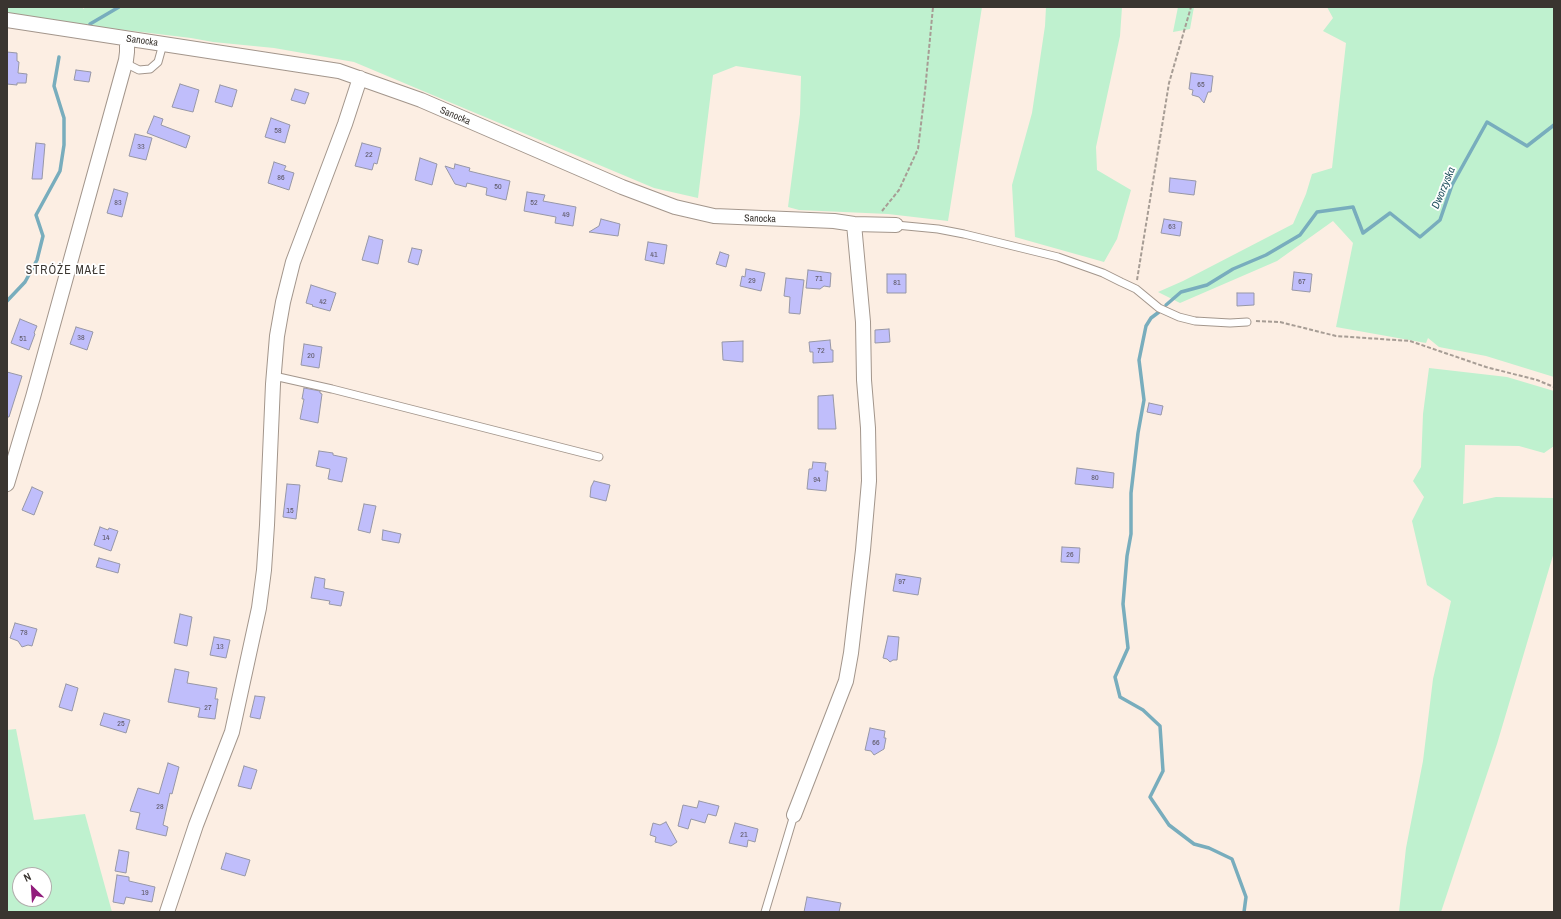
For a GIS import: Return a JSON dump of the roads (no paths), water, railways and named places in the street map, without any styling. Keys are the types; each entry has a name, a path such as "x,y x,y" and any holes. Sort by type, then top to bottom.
{"street":[{"name":"Sanocka","path":"7,20 339,70 421,100 622,187 675,207 714,216 896,225"},
{"path":"7,484 31,403 126,60 127,39"},
{"path":"167,912 196,825 232,732 254,630 264,570 274,376 277,336 283,302 293,262 360,78"},
{"path":"794,815 846,681 852,653 863,550 869,481 868,428 864,380 862,314 854,224"}],"lane":[{"path":"126,60 131,66 139,70 150,69 158,62 163,44"},
{"path":"896,225 938,229 964,234 1051,255 1103,273 1136,289 1159,308 1179,317 1195,321 1230,323 1247,322"},
{"path":"274,376 332,389 599,457"},
{"path":"765,912 794,815"}],"waterway":[{"path":"90,24 119,7"},
{"path":"7,301 25,282 37,260 43,236 36,215 60,171 64,145 64,118 54,86 59,57"},
{"name":"Dworzyska","path":"1166,305 1181,292 1207,285 1233,269 1266,255 1300,235 1317,212 1353,207 1363,233 1390,213 1420,237 1440,220 1452,185 1487,122 1527,146 1554,125"},
{"path":"1159,312 1151,318 1146,326 1139,360 1144,400 1138,433 1131,493 1131,534 1127,556 1123,604 1128,648 1115,677 1120,697 1143,710 1160,726 1163,771 1150,797 1169,825 1194,844 1209,848 1232,859 1246,897 1244,912"}],"district":[{"name":"STRÓŻE MAŁE","path":"66,271"}]}
